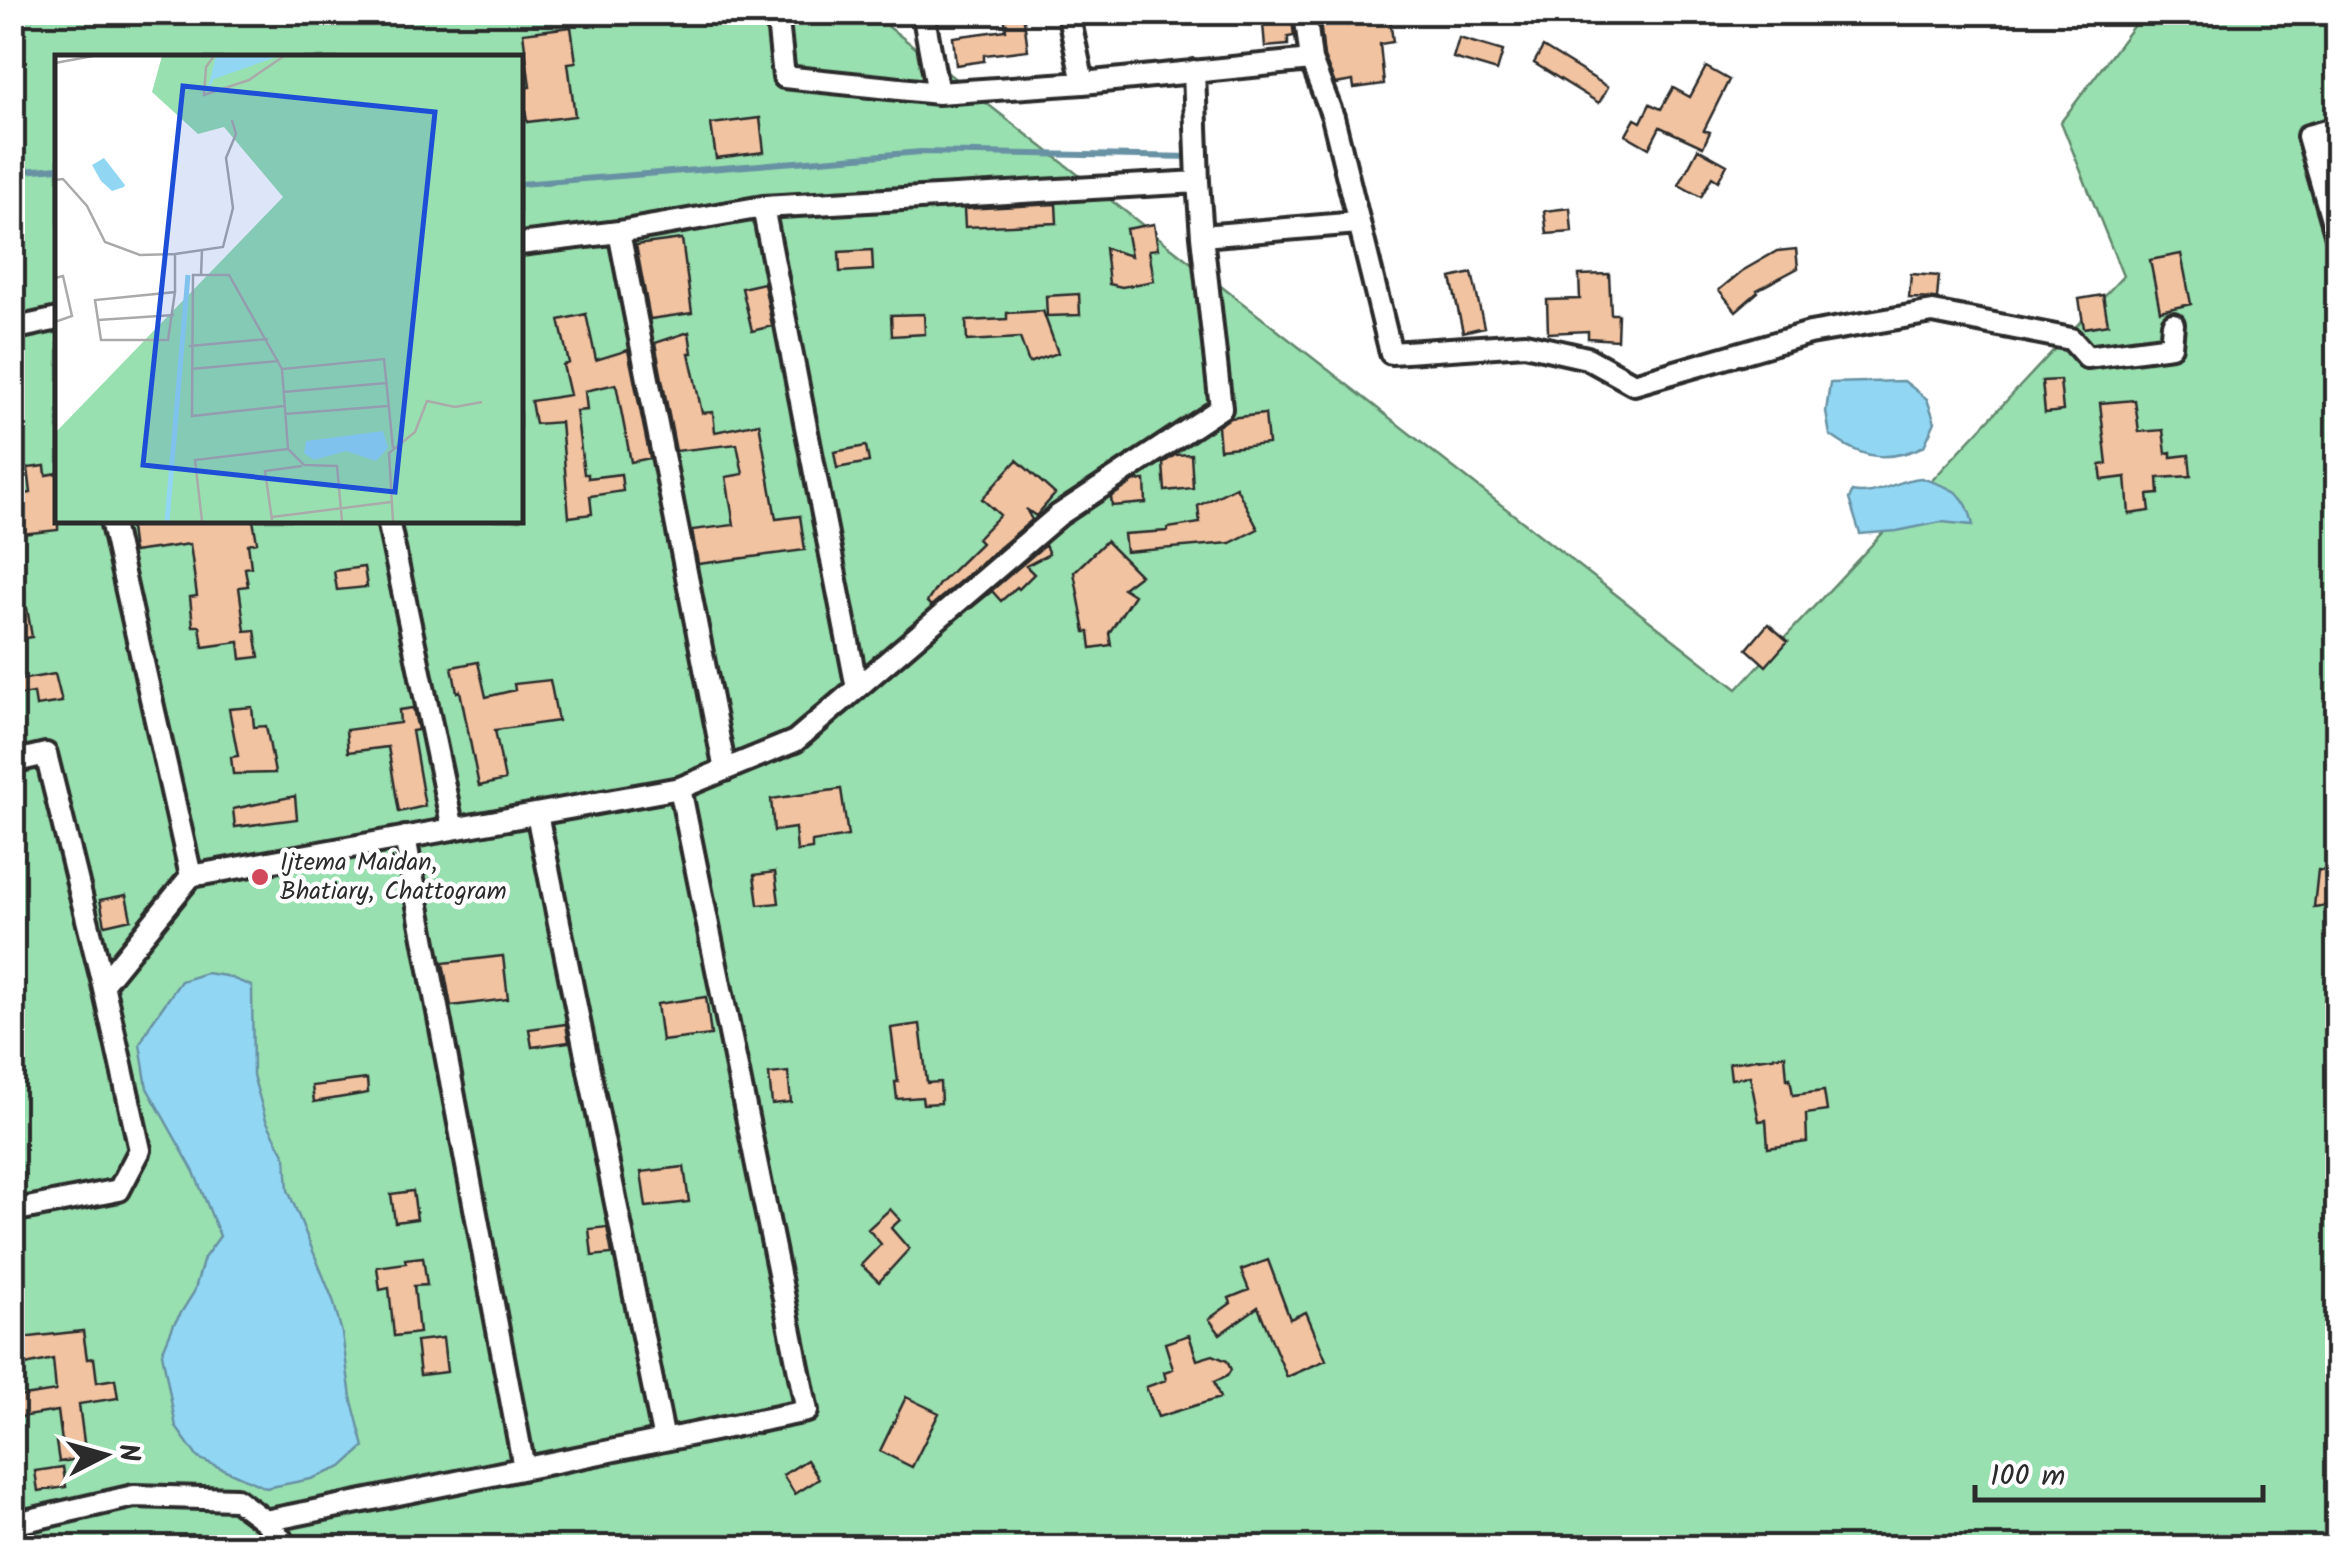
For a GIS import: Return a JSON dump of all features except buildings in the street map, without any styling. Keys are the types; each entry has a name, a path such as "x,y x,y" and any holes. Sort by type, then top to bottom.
{"street":[{"path":"777,12 784,77 938,93 1311,60"},
{"path":"923,12 938,93"},
{"path":"1068,12 1083,83"},
{"path":"1305,12 1311,60 1333,117 1391,353 1525,344 1587,358 1634,384 1810,333 1932,312 2072,340 2087,357 2172,346 2173,324"},
{"path":"103,984 190,876 680,788 795,742 1059,515 1221,408 1202,236 1194,72"},
{"path":"2338,128 2308,136 2338,240"},
{"path":"522,244 763,207 1198,182"},
{"path":"763,207 857,688"},
{"path":"1202,236 1358,223"},
{"path":"618,232 726,770"},
{"path":"12,329 55,320"},
{"path":"111,522 190,876"},
{"path":"388,522 453,829"},
{"path":"12,762 46,754 140,1150 119,1190 12,1211"},
{"path":"265,1521 807,1411 680,788"},
{"path":"538,814 664,1440"},
{"path":"405,837 524,1468"},
{"path":"12,1524 134,1496 236,1498 265,1521 289,1548"}],"green space":[{"path":"12,13 871,13 1737,689 2123,276 2061,122 2143,13 2337,13 2337,1547 13,1547"}],"water":[{"path":"1904,381 1927,399 1935,422 1924,446 1899,455 1876,456 1853,449 1830,435 1826,412 1830,383"},
{"path":"1921,478 1956,492 1966,504 1973,525 1941,522 1860,534 1849,499 1852,492 1869,492"},
{"path":"206,973 252,986 253,1075 266,1120 286,1158 288,1190 333,1300 364,1447 342,1467 311,1479 266,1488 198,1458 176,1427 162,1353 194,1292 204,1258 220,1236 194,1172 147,1088 140,1044 181,981"}],"waterway":[{"path":"522,184 921,152 1194,157"},
{"path":"12,172 55,168"}],"place":[{"name":"Ijtema Maidan, Bhatiary, Chattogram","path":"260,877"}]}
